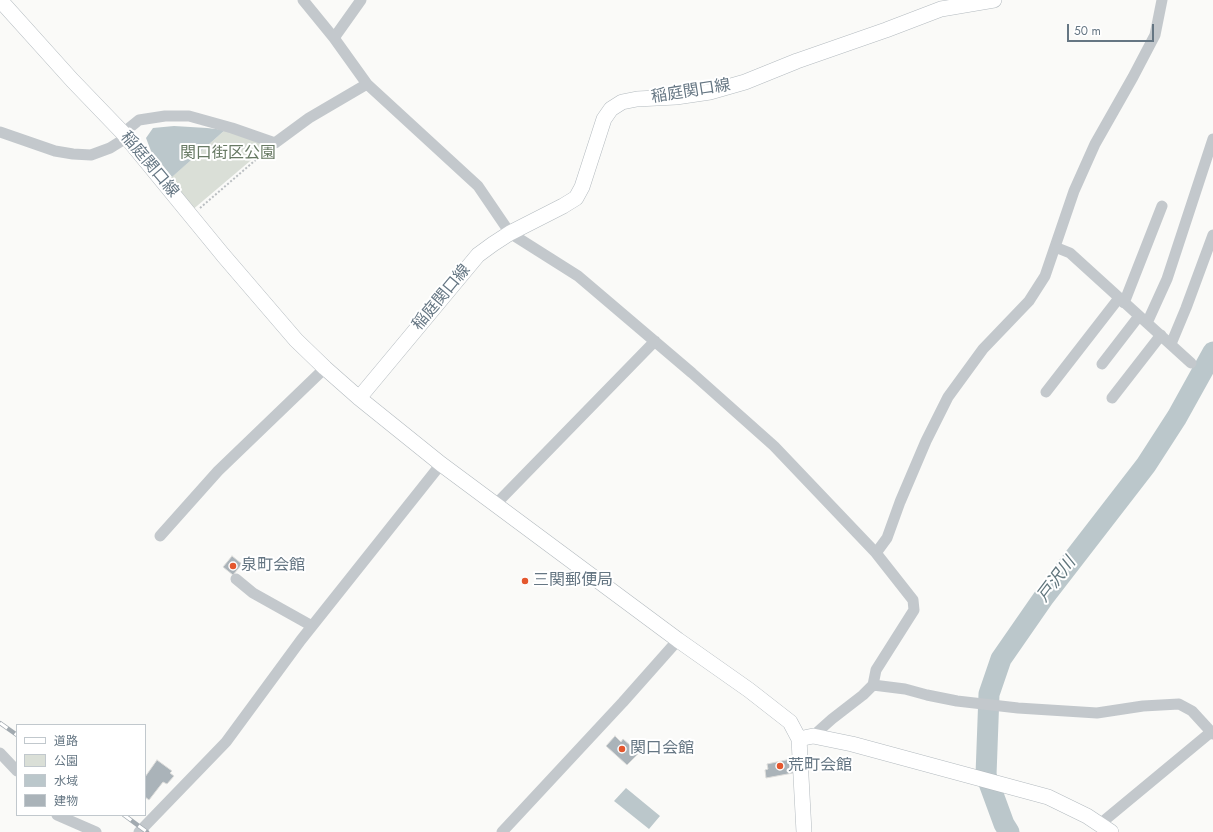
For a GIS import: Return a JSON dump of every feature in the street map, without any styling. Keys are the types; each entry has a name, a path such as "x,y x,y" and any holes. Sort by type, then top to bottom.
{"main road":[{"name":"稲庭関口線","path":"0,0 125,136 296,340 359,398 478,255 510,233 564,206 576,198 588,173 604,119 611,109 622,102 637,99 676,97 710,92 745,82 797,61 941,9 994,0"},
{"path":"359,398 495,506 749,690 790,722 806,738 852,744 1048,797 1106,828"},
{"path":"804,832 806,738"}],"street":[{"path":"303,0 334,38 367,84 478,186 510,233 578,276 655,341 774,446 876,553 913,600 914,610 876,670 873,685 863,695 806,738"},
{"path":"334,38 361,0"},
{"path":"876,553 887,538 900,502 920,455 948,397 983,349 1029,301 1045,276 1074,191 1095,144 1156,35 1162,0"},
{"path":"0,132 55,151 91,155 110,148 125,136 139,120 165,116 189,116 232,128 275,143 309,118 367,84"},
{"path":"1102,364 1143,319 1167,279 1213,139"},
{"path":"1046,392 1122,300 1162,206"},
{"path":"1171,344 1213,235"},
{"path":"1055,247 1070,254 1191,363"},
{"path":"1112,398 1160,335"},
{"path":"495,506 655,341"},
{"path":"160,536 218,471 325,368"},
{"path":"139,832 226,742 312,626 441,464"},
{"path":"236,579 253,593 312,626"},
{"path":"502,832 678,640"},
{"path":"873,685 905,689 957,701 1018,708 1097,713 1143,706 1179,704 1192,711 1212,733 1106,828"},
{"path":"0,753 16,770"},
{"path":"59,816 96,832"}],"path":[{"path":"190,215 275,143"}],"green space":[{"name":"関口街区公園","path":"225,130 269,145 191,211 166,182"}],"water":[{"path":"174,126 225,130 172,177 151,151 146,138 153,128"},
{"path":"626,788 660,816 649,829 614,801"}],"building":[{"name":"泉町会館","path":"232,556 242,564 233,575 223,567"},
{"name":"関口会館","path":"615,736 621,742 623,739 639,753 627,765 606,746"},
{"name":"荒町会館","path":"791,759 793,773 766,778 765,770 768,769 767,764"},
{"path":"157,760 172,771 170,773 174,776 167,784 163,782 149,800 146,798 146,776"}],"waterway":[{"name":"戸沢川","path":"1009,832 1004,824 986,775 989,694 1001,659 1044,597 1146,465 1177,417 1213,352"}],"railway":[{"path":"0,723 16,734"},
{"path":"125,816 147,832"}],"place":[{"name":"泉町会館","path":"233,566"},
{"name":"三関郵便局","path":"525,581"},
{"name":"関口会館","path":"622,749"},
{"name":"荒町会館","path":"780,766"}]}
